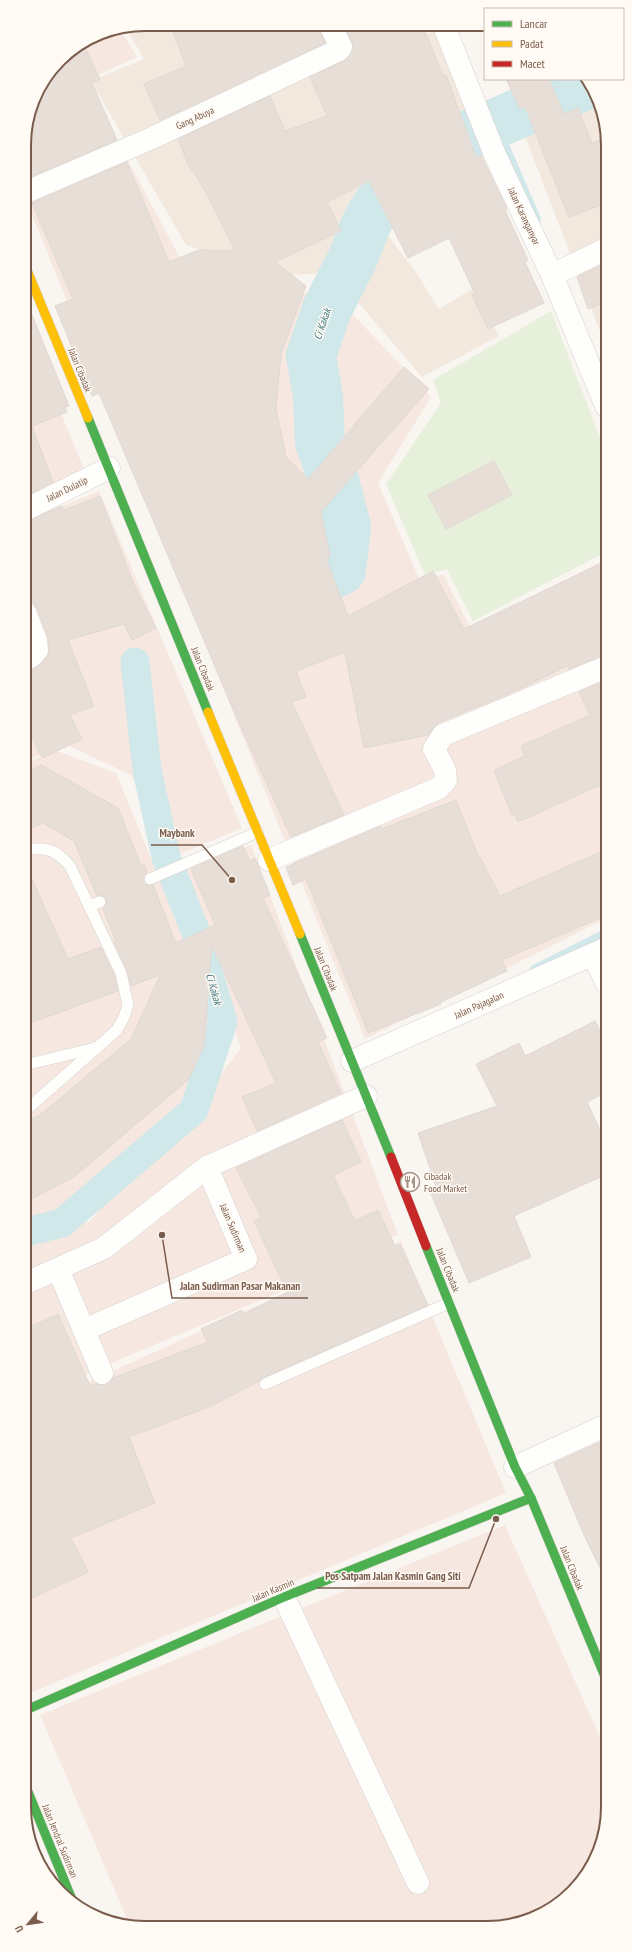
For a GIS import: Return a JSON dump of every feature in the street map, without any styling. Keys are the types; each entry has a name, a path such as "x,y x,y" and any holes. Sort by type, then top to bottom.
{"main road":[{"name":"Jalan Cibadak","path":"31,280 352,1061 516,1467 531,1498 601,1667"},
{"name":"Jalan Kasmin","path":"31,1708 284,1596 531,1498"},
{"name":"Jalan Jendral Sudirman","path":"31,1799 69,1892"}],"street":[{"name":"Gang Abuya","path":"31,190 152,138 340,50 340,46 333,31"},
{"name":"Jalan Karanganyar","path":"446,31 477,106 495,155 552,275 601,394"},
{"path":"552,275 601,252"},
{"name":"Jalan Dulatip","path":"31,507 109,468"},
{"path":"31,628 36,641 37,650 31,657"},
{"path":"269,860 410,802 439,788 446,780 445,770 434,749 443,735 601,669"},
{"name":"Jalan Pajagalan","path":"352,1061 600,951"},
{"path":"31,1281 104,1248 207,1167 366,1096"},
{"name":"Jalan Sudirman","path":"84,1330 246,1259 207,1167"},
{"path":"58,1269 102,1374"},
{"path":"516,1467 601,1428"},
{"path":"284,1596 418,1883"}],"lane":[{"path":"150,879 258,832"},
{"path":"31,850 49,849 60,854 70,866 95,904 121,973 128,1005 117,1030 31,1106"},
{"path":"31,1064 98,1047"},
{"path":"265,1384 449,1303"}],"shaded area":[{"path":"339,31 353,64 434,31 448,31 487,132 385,179 361,201 413,268 439,309 474,288 499,336 422,377 333,273 278,275 186,245 91,81 144,59 128,32"},
{"path":"123,33 137,57 85,81 179,256 343,304 431,397 378,483 420,581 443,574 471,629 601,562 601,921 365,1039 31,212 31,138 35,115 46,88 64,64 82,50 101,40"},
{"path":"591,100 599,123 601,138 601,334 525,136"},
{"path":"31,341 86,474 31,497"},
{"path":"99,491 242,828 173,857 131,775 67,745 31,759 31,519"},
{"path":"57,751 116,773 220,1026 219,1062 79,1217 31,1225 31,761"},
{"path":"251,845 398,1235 289,1284 290,1288 130,1355 31,1400 31,1233 89,1222 216,1081 241,1048 178,868"},
{"path":"401,1241 506,1493 31,1692 31,1408"},
{"path":"505,1525 601,1739 601,1814 599,1829 595,1844 589,1857 582,1870 568,1888 544,1906 524,1915 509,1919 487,1921 145,1921 127,1920 40,1715"}],"green space":[{"path":"551,311 601,440 601,555 473,621 447,569 425,575 386,484 441,403 433,380"}],"building":[{"path":"173,31 320,31 325,43 160,120 144,84 186,66"},
{"path":"347,31 425,31 443,76 446,75 476,157 481,155 507,209 505,210 528,260 525,262 544,303 488,329 472,295 475,294 449,238 408,258 369,181 327,202 341,231 275,262 306,286 281,354 276,408 286,457 308,479 404,367 429,389 321,512 330,557 326,559 348,616 433,571 464,629 601,563 601,657 569,669 567,666 522,688 438,723 428,735 364,748 345,652 296,671 306,697 292,702 344,815 291,837 239,723 99,393 92,396 55,306 73,299 32,203 127,162 169,262 199,250 235,251 210,200 193,170 191,171 178,139 270,96 285,131 327,116 310,77 344,61 351,54 353,48"},
{"path":"85,48 100,79 92,83 117,140 31,176 31,138 35,115 40,101 46,88 64,64"},
{"path":"506,80 549,80 564,114 578,108 592,143 601,140 601,205 569,217 525,107 520,109"},
{"path":"601,265 601,304 588,309 577,277"},
{"path":"31,315 69,406 65,407 67,412 32,426 53,482 31,493"},
{"path":"494,461 512,495 446,529 428,495"},
{"path":"100,496 134,585 156,628 132,640 124,624 68,640 94,706 70,715 82,739 42,758 31,735 31,669 41,664 49,654 49,649 48,637 37,608 31,602 31,519 62,506 64,510"},
{"path":"601,682 601,785 518,822 515,814 512,815 494,770 525,756 521,746 590,715 579,692"},
{"path":"41,765 118,808 141,866 144,865 147,872 144,875 143,881 146,885 153,885 176,943 215,925 191,869 243,846 250,861 255,858 270,895 263,898 327,1038 318,1042 341,1093 257,1131 242,1097 276,1083 212,946 204,1045 189,1079 75,1176 31,1199 31,1119 40,1115 131,1039 160,975 131,986 127,970 114,942 116,941 103,909 107,904 106,899 102,895 97,896 74,841 43,823 31,828 31,770"},
{"path":"456,800 475,848 500,896 601,852 601,918 502,960 507,971 441,1002 441,1004 368,1033 306,879 293,885 286,867 381,826 382,829"},
{"path":"31,877 68,959 101,947 114,975 118,991 31,1023"},
{"path":"595,1021 601,1032 601,1095 587,1102 601,1132 601,1177 514,1216 531,1257 469,1283 429,1189 436,1186 418,1133 497,1106 476,1064 519,1043 525,1056"},
{"path":"342,1120 361,1162 333,1175 355,1221 378,1210 395,1246 400,1244 428,1305 262,1378 258,1382 209,1407 129,1437 155,1503 71,1538 88,1572 31,1599 31,1327 58,1314 90,1386 97,1384 106,1385 113,1378 208,1342 201,1329 242,1310 244,1314 287,1292 254,1221 261,1217 236,1168"},
{"path":"601,1442 601,1570 584,1535 554,1463"}],"waterway":[{"name":"Ci Kakak","path":"271,607 341,570 346,527 335,484 320,442 318,396 311,356 327,309 352,260 367,222 394,178 443,146 584,86"},
{"path":"496,124 537,219"},
{"name":"Ci Kakak","path":"31,1231 62,1223 194,1110 223,1022 197,935 166,857 147,770 135,662"},
{"path":"534,969 601,935"}],"traffic: fast":[{"path":"88,418 208,712"},
{"path":"300,934 391,1157"},
{"path":"426,1246 515,1467 531,1498 601,1667"},
{"path":"31,1708 284,1597 531,1498"},
{"path":"31,1799 69,1892"}],"traffic: slow":[{"path":"31,280 88,418"},
{"path":"208,712 300,934"}],"traffic: jam":[{"path":"391,1157 426,1246"}],"place":[{"name":"Maybank","path":"232,880"},
{"name":"Cibadak Food Market","path":"410,1182"},
{"name":"Jalan Sudirman Pasar Makanan","path":"162,1235"},
{"name":"Pos Satpam Jalan Kasmin Gang Siti","path":"496,1519"}]}
